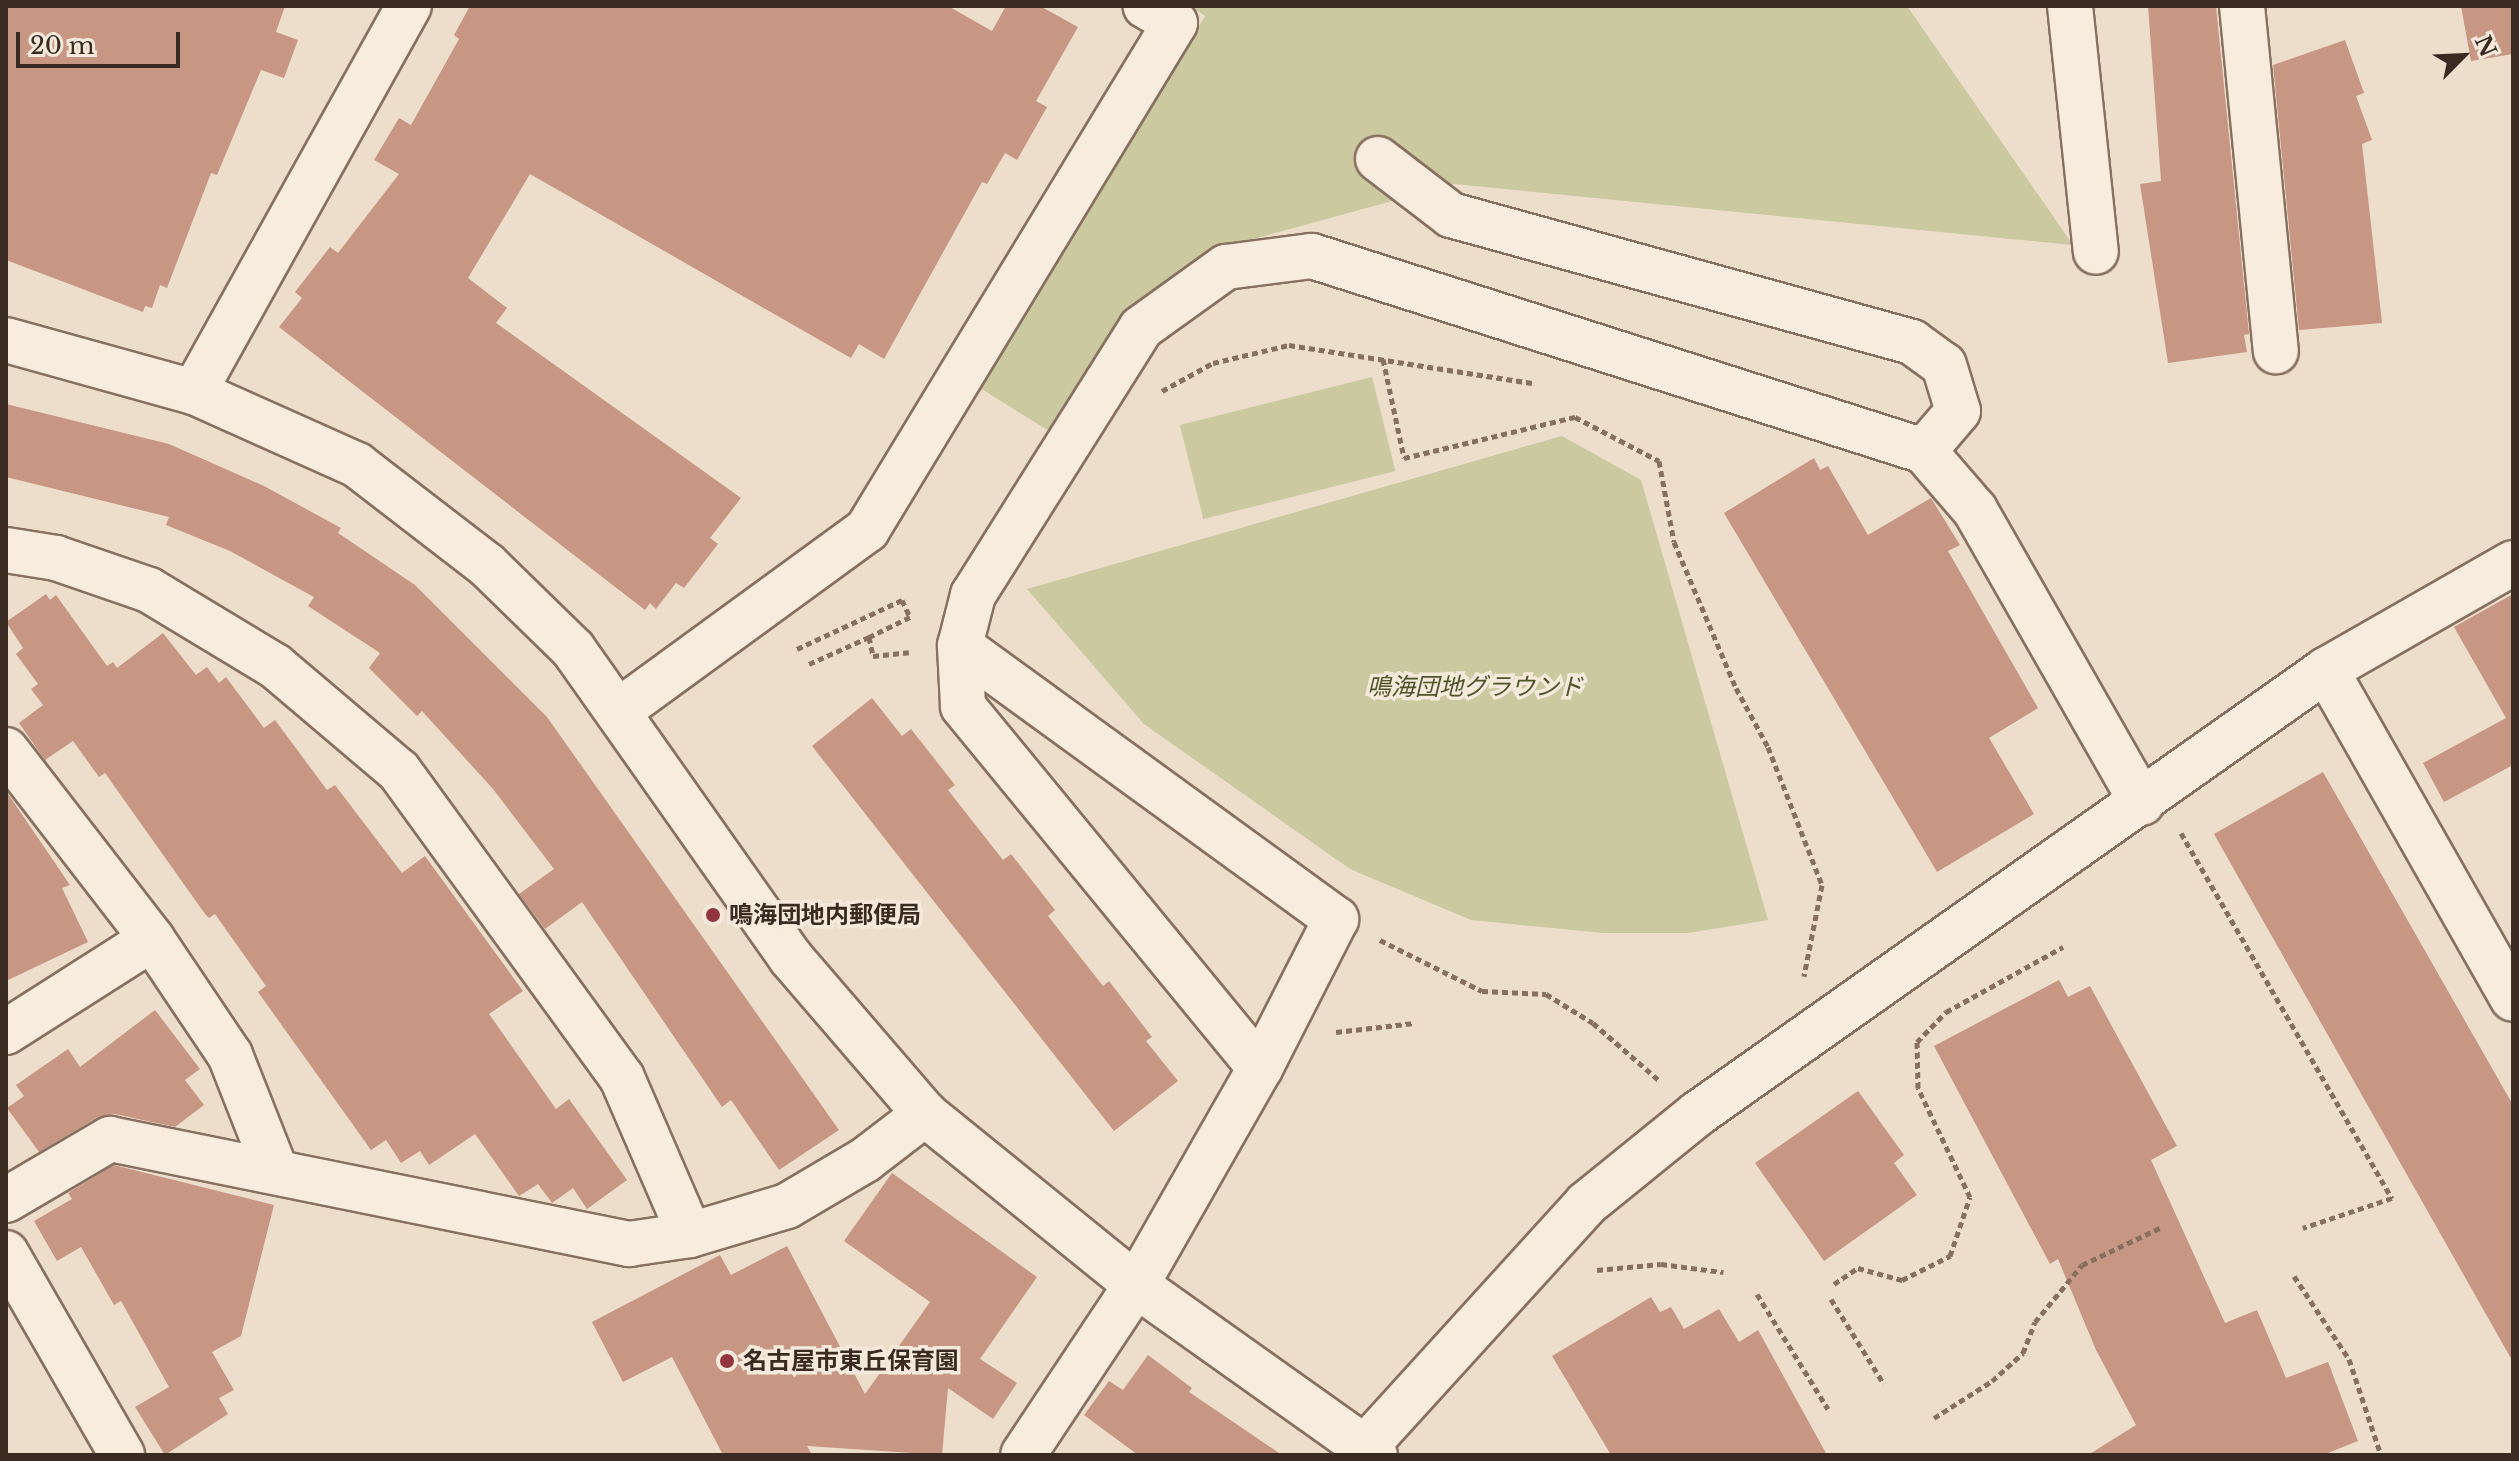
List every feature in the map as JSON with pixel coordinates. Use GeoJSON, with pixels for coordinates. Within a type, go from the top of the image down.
{"type":"FeatureCollection","features":[{"type":"Feature","properties":{"kind":"street"},"geometry":{"type":"LineString","coordinates":[[194,392],[409,6]]}},
{"type":"Feature","properties":{"kind":"street"},"geometry":{"type":"LineString","coordinates":[[620,710],[867,530],[1175,23],[1146,6]]}},
{"type":"Feature","properties":{"kind":"street"},"geometry":{"type":"LineString","coordinates":[[2070,6],[2096,252]]}},
{"type":"Feature","properties":{"kind":"street"},"geometry":{"type":"LineString","coordinates":[[2242,6],[2276,351]]}},
{"type":"Feature","properties":{"kind":"street"},"geometry":{"type":"LineString","coordinates":[[1378,159],[1451,215],[1912,342],[1944,365],[1958,411],[1924,451]]}},
{"type":"Feature","properties":{"kind":"street"},"geometry":{"type":"LineString","coordinates":[[1264,1060],[963,706],[960,646],[973,595],[1141,328],[1226,267],[1312,256],[1924,451],[1975,510],[2159,814]]}},
{"type":"Feature","properties":{"kind":"street"},"geometry":{"type":"LineString","coordinates":[[6,340],[194,392],[357,465],[487,565],[573,649],[620,710],[791,958],[925,1114],[1136,1285],[1371,1450],[1517,1277],[1586,1204],[1697,1114],[2159,814],[2326,670],[2513,563]]}},
{"type":"Feature","properties":{"kind":"street"},"geometry":{"type":"LineString","coordinates":[[6,550],[56,558],[149,590],[275,666],[399,771],[622,1078],[690,1235]]}},
{"type":"Feature","properties":{"kind":"street"},"geometry":{"type":"LineString","coordinates":[[960,646],[1336,919],[1264,1060],[1136,1285],[1023,1455]]}},
{"type":"Feature","properties":{"kind":"street"},"geometry":{"type":"LineString","coordinates":[[2326,670],[2513,999]]}},
{"type":"Feature","properties":{"kind":"street"},"geometry":{"type":"LineString","coordinates":[[6,750],[152,939],[230,1055],[275,1169]]}},
{"type":"Feature","properties":{"kind":"street"},"geometry":{"type":"LineString","coordinates":[[6,1032],[152,939]]}},
{"type":"Feature","properties":{"kind":"street"},"geometry":{"type":"LineString","coordinates":[[6,1200],[110,1139],[275,1169],[629,1244],[690,1235],[787,1206],[865,1160],[925,1114]]}},
{"type":"Feature","properties":{"kind":"street"},"geometry":{"type":"LineString","coordinates":[[6,1253],[122,1455]]}},
{"type":"Feature","properties":{"kind":"path"},"geometry":{"type":"LineString","coordinates":[[1151,397],[1213,363],[1289,345],[1549,385]]}},
{"type":"Feature","properties":{"kind":"path"},"geometry":{"type":"LineString","coordinates":[[1383,359],[1404,458],[1575,417],[1659,461],[1674,542],[1736,688],[1768,747],[1822,885],[1801,989]]}},
{"type":"Feature","properties":{"kind":"path"},"geometry":{"type":"LineString","coordinates":[[797,649],[902,600],[910,617],[809,664]]}},
{"type":"Feature","properties":{"kind":"path"},"geometry":{"type":"LineString","coordinates":[[869,637],[873,656],[960,646]]}},
{"type":"Feature","properties":{"kind":"path"},"geometry":{"type":"LineString","coordinates":[[2159,814],[2392,1198],[2303,1228]]}},
{"type":"Feature","properties":{"kind":"path"},"geometry":{"type":"LineString","coordinates":[[1336,919],[1482,991],[1546,994],[1593,1023],[1697,1114]]}},
{"type":"Feature","properties":{"kind":"path"},"geometry":{"type":"LineString","coordinates":[[1834,1284],[1858,1268],[1902,1280],[1950,1256],[1970,1197],[1918,1088],[1917,1042],[1946,1012],[2063,947]]}},
{"type":"Feature","properties":{"kind":"path"},"geometry":{"type":"LineString","coordinates":[[1264,1060],[1361,1025],[1414,1023]]}},
{"type":"Feature","properties":{"kind":"path"},"geometry":{"type":"LineString","coordinates":[[1934,1418],[1992,1381],[2023,1353],[2035,1322],[2082,1265],[2160,1228]]}},
{"type":"Feature","properties":{"kind":"path"},"geometry":{"type":"LineString","coordinates":[[1517,1277],[1661,1264],[1723,1272]]}},
{"type":"Feature","properties":{"kind":"path"},"geometry":{"type":"LineString","coordinates":[[2294,1276],[2349,1359],[2381,1455]]}},
{"type":"Feature","properties":{"kind":"path"},"geometry":{"type":"LineString","coordinates":[[1757,1294],[1828,1409]]}},
{"type":"Feature","properties":{"kind":"path"},"geometry":{"type":"LineString","coordinates":[[1831,1299],[1884,1384]]}},
{"type":"Feature","properties":{"kind":"green space"},"geometry":{"type":"Polygon","coordinates":[[[1191,6],[1907,6],[2073,245],[1454,184],[1239,243],[1136,309],[1049,431],[980,388],[1205,16],[1191,6]]]}},
{"type":"Feature","properties":{"kind":"green space"},"geometry":{"type":"Polygon","coordinates":[[[1372,377],[1395,471],[1203,519],[1180,425],[1372,377]]]}},
{"type":"Feature","properties":{"kind":"green space","name":"鳴海団地グラウンド"},"geometry":{"type":"Polygon","coordinates":[[[1562,436],[1641,480],[1768,920],[1688,933],[1603,933],[1471,920],[1350,869],[1144,724],[1027,589],[1562,436]]]}},
{"type":"Feature","properties":{"kind":"building"},"geometry":{"type":"Polygon","coordinates":[[[6,6],[285,6],[276,32],[298,40],[284,78],[261,70],[217,175],[211,173],[167,288],[160,285],[152,308],[145,306],[143,312],[6,260],[6,6]]]}},
{"type":"Feature","properties":{"kind":"building"},"geometry":{"type":"Polygon","coordinates":[[[470,6],[948,6],[992,31],[1006,6],[1040,6],[1078,27],[1036,101],[1047,107],[1017,160],[1005,153],[987,184],[982,182],[884,359],[859,344],[851,358],[530,174],[468,278],[507,308],[496,323],[741,498],[710,538],[718,544],[684,588],[676,583],[656,609],[650,603],[645,610],[279,327],[302,298],[295,292],[330,247],[338,253],[399,174],[374,160],[399,118],[411,125],[459,39],[454,35],[470,6]]]}},
{"type":"Feature","properties":{"kind":"building"},"geometry":{"type":"Polygon","coordinates":[[[2148,6],[2216,6],[2249,334],[2244,335],[2247,352],[2168,363],[2140,184],[2161,181],[2148,6]]]}},
{"type":"Feature","properties":{"kind":"building"},"geometry":{"type":"Polygon","coordinates":[[[2461,6],[2513,6],[2513,54],[2471,61],[2461,6]]]}},
{"type":"Feature","properties":{"kind":"building"},"geometry":{"type":"Polygon","coordinates":[[[2345,40],[2364,93],[2356,96],[2372,140],[2362,144],[2382,323],[2299,330],[2273,65],[2345,40]]]}},
{"type":"Feature","properties":{"kind":"building"},"geometry":{"type":"Polygon","coordinates":[[[6,404],[169,444],[264,486],[341,528],[338,533],[415,585],[547,717],[839,1130],[779,1170],[731,1100],[722,1107],[582,902],[545,929],[519,894],[554,869],[493,789],[422,711],[417,716],[369,668],[380,653],[308,606],[314,597],[230,551],[166,525],[169,517],[6,477],[6,404]]]}},
{"type":"Feature","properties":{"kind":"building"},"geometry":{"type":"Polygon","coordinates":[[[1814,458],[1820,470],[1828,466],[1868,535],[1931,498],[1960,545],[1948,551],[2038,708],[1989,738],[2034,814],[1937,872],[1724,513],[1814,458]]]}},
{"type":"Feature","properties":{"kind":"building"},"geometry":{"type":"Polygon","coordinates":[[[46,594],[50,600],[56,595],[107,666],[113,662],[117,668],[163,633],[196,675],[207,667],[219,683],[226,677],[264,728],[275,720],[327,790],[335,785],[402,873],[425,856],[523,991],[489,1014],[556,1109],[569,1099],[627,1180],[587,1209],[573,1188],[552,1203],[538,1184],[519,1196],[475,1134],[429,1165],[420,1151],[401,1163],[386,1140],[371,1150],[258,992],[266,986],[215,914],[209,918],[205,914],[105,773],[99,777],[73,741],[45,760],[19,723],[43,705],[31,689],[38,684],[16,654],[23,648],[6,622],[46,594]]]}},
{"type":"Feature","properties":{"kind":"building"},"geometry":{"type":"Polygon","coordinates":[[[2513,594],[2513,765],[2444,802],[2423,763],[2506,718],[2454,627],[2513,594]]]}},
{"type":"Feature","properties":{"kind":"building"},"geometry":{"type":"Polygon","coordinates":[[[872,698],[902,736],[911,729],[955,785],[948,790],[1003,860],[1011,854],[1055,910],[1048,916],[1103,986],[1109,981],[1152,1037],[1146,1041],[1178,1081],[1114,1131],[812,746],[872,698]]]}},
{"type":"Feature","properties":{"kind":"building"},"geometry":{"type":"Polygon","coordinates":[[[2323,772],[2513,1105],[2513,1362],[2214,834],[2323,772]]]}},
{"type":"Feature","properties":{"kind":"building"},"geometry":{"type":"Polygon","coordinates":[[[6,791],[70,885],[62,888],[88,942],[6,981],[6,791]]]}},
{"type":"Feature","properties":{"kind":"building"},"geometry":{"type":"Polygon","coordinates":[[[2059,980],[2068,997],[2090,986],[2177,1146],[2151,1160],[2225,1323],[2257,1310],[2286,1378],[2328,1362],[2358,1441],[2323,1455],[2088,1455],[2136,1425],[2096,1350],[2058,1259],[2050,1264],[1934,1046],[2059,980]]]}},
{"type":"Feature","properties":{"kind":"building"},"geometry":{"type":"Polygon","coordinates":[[[155,1010],[200,1069],[185,1080],[204,1105],[175,1127],[115,1114],[98,1117],[39,1152],[7,1108],[24,1096],[16,1085],[68,1049],[80,1067],[155,1010]]]}},
{"type":"Feature","properties":{"kind":"building"},"geometry":{"type":"Polygon","coordinates":[[[1858,1091],[1904,1155],[1894,1163],[1917,1195],[1824,1261],[1755,1163],[1858,1091]]]}},
{"type":"Feature","properties":{"kind":"building"},"geometry":{"type":"Polygon","coordinates":[[[114,1165],[274,1205],[241,1336],[212,1352],[234,1390],[219,1398],[228,1414],[165,1455],[135,1407],[169,1387],[121,1301],[114,1305],[81,1247],[57,1261],[34,1221],[72,1199],[68,1193],[114,1165]]]}},
{"type":"Feature","properties":{"kind":"building"},"geometry":{"type":"Polygon","coordinates":[[[892,1173],[1037,1277],[980,1359],[1017,1383],[993,1419],[948,1388],[942,1455],[807,1446],[812,1455],[723,1455],[672,1357],[623,1382],[592,1322],[720,1255],[731,1275],[787,1246],[865,1394],[930,1302],[844,1241],[892,1173]]]}},
{"type":"Feature","properties":{"kind":"building"},"geometry":{"type":"Polygon","coordinates":[[[1651,1297],[1660,1312],[1671,1307],[1684,1329],[1719,1309],[1739,1342],[1758,1330],[1827,1455],[1611,1455],[1552,1356],[1651,1297]]]}},
{"type":"Feature","properties":{"kind":"building"},"geometry":{"type":"Polygon","coordinates":[[[1148,1355],[1192,1388],[1189,1392],[1282,1455],[1138,1455],[1084,1415],[1109,1381],[1123,1390],[1148,1355]]]}},
{"type":"Feature","properties":{"kind":"place","name":"鳴海団地内郵便局"},"geometry":{"type":"Point","coordinates":[713,915]}},
{"type":"Feature","properties":{"kind":"place","name":"名古屋市東丘保育園"},"geometry":{"type":"Point","coordinates":[727,1361]}}]}
